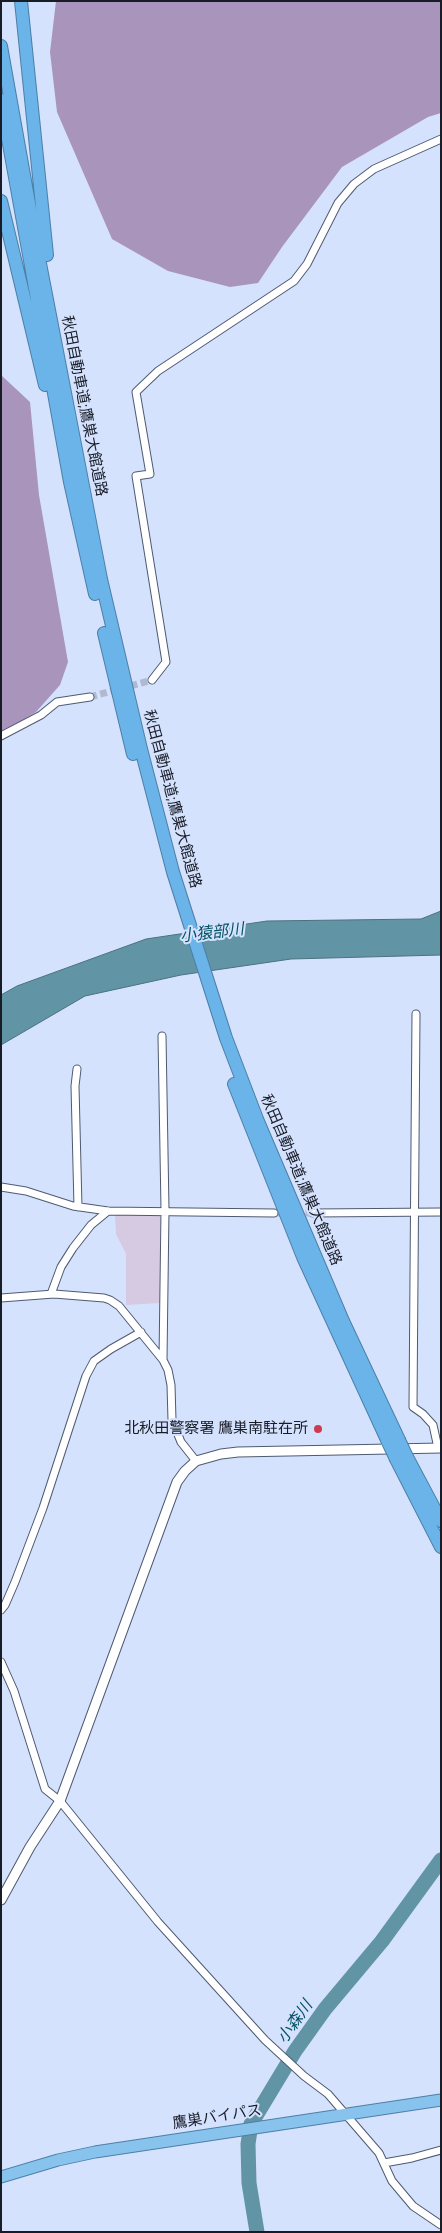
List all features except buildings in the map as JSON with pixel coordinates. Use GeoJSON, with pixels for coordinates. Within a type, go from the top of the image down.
{"type":"FeatureCollection","features":[{"type":"Feature","properties":{"kind":"highway"},"geometry":{"type":"LineString","coordinates":[[21,1],[45,243],[88,518]]}},
{"type":"Feature","properties":{"kind":"highway","name":"秋田自動車道;鷹巣大館道路"},"geometry":{"type":"LineString","coordinates":[[1,46],[88,518],[169,873]]}},
{"type":"Feature","properties":{"kind":"highway","name":"秋田自動車道;鷹巣大館道路"},"geometry":{"type":"LineString","coordinates":[[1,100],[70,482],[122,712],[169,873],[222,1039],[394,1441],[441,1546]]}},
{"type":"Feature","properties":{"kind":"highway"},"geometry":{"type":"LineString","coordinates":[[1,201],[16,269],[70,482]]}},
{"type":"Feature","properties":{"kind":"highway","name":"秋田自動車道;鷹巣大館道路"},"geometry":{"type":"LineString","coordinates":[[402,1458],[441,1521]]}},
{"type":"Feature","properties":{"kind":"highway","name":"鷹巣バイパス"},"geometry":{"type":"LineString","coordinates":[[1,2177],[58,2160],[95,2152],[441,2100]]}},
{"type":"Feature","properties":{"kind":"street"},"geometry":{"type":"LineString","coordinates":[[152,680],[166,662],[136,476],[150,474],[136,392],[158,372],[294,281],[308,264],[338,203],[354,184],[374,169],[441,139]]}},
{"type":"Feature","properties":{"kind":"street"},"geometry":{"type":"LineString","coordinates":[[1,736],[42,715],[57,702],[90,696]]}},
{"type":"Feature","properties":{"kind":"street"},"geometry":{"type":"LineString","coordinates":[[1,1900],[30,1847],[60,1801],[177,1482],[184,1472],[196,1461],[221,1454],[270,1450],[439,1448],[433,1425],[413,1407],[416,1014]]}},
{"type":"Feature","properties":{"kind":"street"},"geometry":{"type":"LineString","coordinates":[[162,1036],[165,1210],[163,1360]]}},
{"type":"Feature","properties":{"kind":"street"},"geometry":{"type":"LineString","coordinates":[[77,1068],[75,1086],[78,1207]]}},
{"type":"Feature","properties":{"kind":"street"},"geometry":{"type":"LineString","coordinates":[[1,1187],[26,1191],[78,1207],[108,1211],[165,1210],[274,1213]]}},
{"type":"Feature","properties":{"kind":"street"},"geometry":{"type":"LineString","coordinates":[[51,1294],[61,1267],[73,1248],[91,1225],[108,1211]]}},
{"type":"Feature","properties":{"kind":"street"},"geometry":{"type":"LineString","coordinates":[[313,1213],[441,1212]]}},
{"type":"Feature","properties":{"kind":"street"},"geometry":{"type":"LineString","coordinates":[[1,1298],[51,1294],[110,1300],[119,1306],[163,1360],[168,1370],[171,1385],[172,1420],[181,1442],[196,1461]]}},
{"type":"Feature","properties":{"kind":"street"},"geometry":{"type":"LineString","coordinates":[[1,1610],[15,1582],[43,1508],[86,1376],[94,1361],[141,1332]]}},
{"type":"Feature","properties":{"kind":"street"},"geometry":{"type":"LineString","coordinates":[[1,1662],[14,1691],[45,1789],[60,1801],[158,1922],[265,2040],[304,2076],[328,2094],[379,2153],[392,2181],[413,2206],[441,2225]]}},
{"type":"Feature","properties":{"kind":"street"},"geometry":{"type":"LineString","coordinates":[[384,2163],[441,2150]]}},
{"type":"Feature","properties":{"kind":"shaded area"},"geometry":{"type":"Polygon","coordinates":[[[56,1],[441,1],[441,113],[428,117],[342,167],[282,247],[258,283],[230,287],[168,271],[112,239],[57,112],[50,52],[56,1]]]}},
{"type":"Feature","properties":{"kind":"shaded area"},"geometry":{"type":"Polygon","coordinates":[[[1,375],[30,402],[39,495],[68,662],[60,685],[36,712],[1,733],[1,375]]]}},
{"type":"Feature","properties":{"kind":"shaded area"},"geometry":{"type":"Polygon","coordinates":[[[115,1215],[161,1215],[160,1303],[126,1305],[126,1254],[116,1234],[115,1215]]]}},
{"type":"Feature","properties":{"kind":"water","name":"小猿部川"},"geometry":{"type":"Polygon","coordinates":[[[441,911],[441,955],[291,959],[181,975],[85,996],[1,1045],[1,995],[17,986],[146,939],[267,921],[421,919],[441,911]]]}},
{"type":"Feature","properties":{"kind":"waterway","name":"小森川"},"geometry":{"type":"LineString","coordinates":[[257,2232],[249,2183],[248,2144],[251,2124],[295,2051],[325,2009],[382,1941],[441,1860]]}},
{"type":"Feature","properties":{"kind":"tunnel"},"geometry":{"type":"LineString","coordinates":[[90,697],[152,680]]}},
{"type":"Feature","properties":{"kind":"tunnel"},"geometry":{"type":"LineString","coordinates":[[274,1213],[313,1213]]}},
{"type":"Feature","properties":{"kind":"place","name":"北秋田警察署 鷹巣南駐在所"},"geometry":{"type":"Point","coordinates":[318,1429]}}]}
